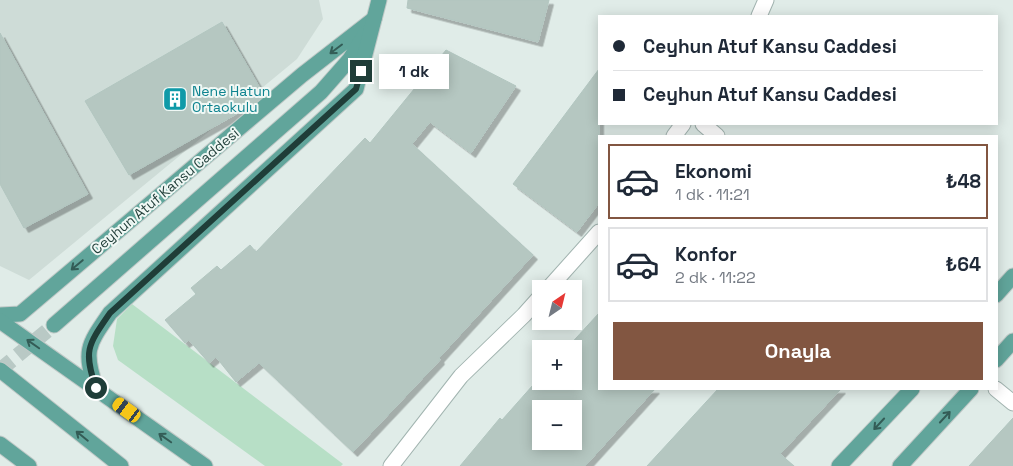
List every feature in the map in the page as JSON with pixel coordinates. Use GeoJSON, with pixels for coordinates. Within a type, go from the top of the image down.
{"type":"FeatureCollection","features":[{"type":"Feature","properties":{"kind":"main road","name":"Ceyhun Atuf Kansu Caddesi"},"geometry":{"type":"LineString","coordinates":[[96,388],[90,369],[90,343],[110,313],[356,89],[379,0]]}},
{"type":"Feature","properties":{"kind":"main road","name":"Ceyhun Atuf Kansu Caddesi"},"geometry":{"type":"LineString","coordinates":[[0,315],[20,314],[302,75],[374,19]]}},
{"type":"Feature","properties":{"kind":"main road","name":"Ceyhun Atuf Kansu Caddesi"},"geometry":{"type":"LineString","coordinates":[[54,325],[322,92],[350,59],[374,19]]}},
{"type":"Feature","properties":{"kind":"main road"},"geometry":{"type":"LineString","coordinates":[[998,293],[1013,276]]}},
{"type":"Feature","properties":{"kind":"main road"},"geometry":{"type":"LineString","coordinates":[[0,322],[205,466]]}},
{"type":"Feature","properties":{"kind":"main road"},"geometry":{"type":"LineString","coordinates":[[998,358],[1013,341]]}},
{"type":"Feature","properties":{"kind":"main road"},"geometry":{"type":"LineString","coordinates":[[0,370],[121,466]]}},
{"type":"Feature","properties":{"kind":"main road"},"geometry":{"type":"LineString","coordinates":[[839,466],[911,390]]}},
{"type":"Feature","properties":{"kind":"main road"},"geometry":{"type":"LineString","coordinates":[[900,466],[970,390]]}},
{"type":"Feature","properties":{"kind":"main road"},"geometry":{"type":"LineString","coordinates":[[0,444],[29,466]]}},
{"type":"Feature","properties":{"kind":"street"},"geometry":{"type":"LineString","coordinates":[[759,15],[766,0]]}},
{"type":"Feature","properties":{"kind":"street"},"geometry":{"type":"LineString","coordinates":[[675,135],[683,125]]}},
{"type":"Feature","properties":{"kind":"street"},"geometry":{"type":"LineString","coordinates":[[704,125],[716,135]]}},
{"type":"Feature","properties":{"kind":"street"},"geometry":{"type":"LineString","coordinates":[[556,280],[598,233]]}},
{"type":"Feature","properties":{"kind":"street"},"geometry":{"type":"LineString","coordinates":[[392,466],[461,376],[532,306]]}},
{"type":"Feature","properties":{"kind":"street"},"geometry":{"type":"LineString","coordinates":[[997,390],[1013,403]]}},
{"type":"Feature","properties":{"kind":"shaded area"},"geometry":{"type":"Polygon","coordinates":[[[0,0],[319,0],[323,19],[297,59],[29,280],[0,266],[0,0]]]}},
{"type":"Feature","properties":{"kind":"green space"},"geometry":{"type":"Polygon","coordinates":[[[132,304],[343,464],[341,466],[265,466],[118,360],[113,346],[117,319],[132,304]]]}},
{"type":"Feature","properties":{"kind":"building"},"geometry":{"type":"Polygon","coordinates":[[[408,0],[549,0],[538,42],[407,8],[408,0]]]}},
{"type":"Feature","properties":{"kind":"building","name":"Nene Hatun Ortaokulu"},"geometry":{"type":"Polygon","coordinates":[[[222,22],[264,95],[254,104],[129,175],[85,101],[222,22]]]}},
{"type":"Feature","properties":{"kind":"building"},"geometry":{"type":"Polygon","coordinates":[[[0,33],[88,194],[24,228],[0,184],[0,33]]]}},
{"type":"Feature","properties":{"kind":"building"},"geometry":{"type":"Polygon","coordinates":[[[446,50],[516,86],[471,153],[430,122],[412,144],[533,255],[439,358],[440,360],[353,452],[259,363],[236,382],[216,357],[209,363],[189,340],[185,343],[165,320],[196,294],[191,288],[217,266],[221,270],[250,245],[256,252],[365,138],[370,143],[446,50]]]}},
{"type":"Feature","properties":{"kind":"building"},"geometry":{"type":"Polygon","coordinates":[[[598,70],[598,204],[577,232],[513,184],[598,70]]]}},
{"type":"Feature","properties":{"kind":"building"},"geometry":{"type":"Polygon","coordinates":[[[598,314],[598,390],[654,390],[585,466],[460,466],[500,418],[502,420],[532,386],[532,390],[582,390],[582,340],[574,340],[598,314]]]}},
{"type":"Feature","properties":{"kind":"building"},"geometry":{"type":"Polygon","coordinates":[[[717,390],[840,390],[780,454],[794,466],[647,466],[717,390]]]}},
{"type":"Feature","properties":{"kind":"building"},"geometry":{"type":"Polygon","coordinates":[[[1013,418],[1013,466],[969,466],[1013,418]]]}},
{"type":"Feature","properties":{"kind":"tunnel"},"geometry":{"type":"LineString","coordinates":[[0,370],[54,325]]}},
{"type":"Feature","properties":{"kind":"place","name":"Nene Hatun Ortaokulu"},"geometry":{"type":"Point","coordinates":[175,99]}},
{"type":"Feature","properties":{"kind":"route"},"geometry":{"type":"LineString","coordinates":[[96,388],[90,369],[90,343],[110,313],[356,89],[361,71]]}}]}
